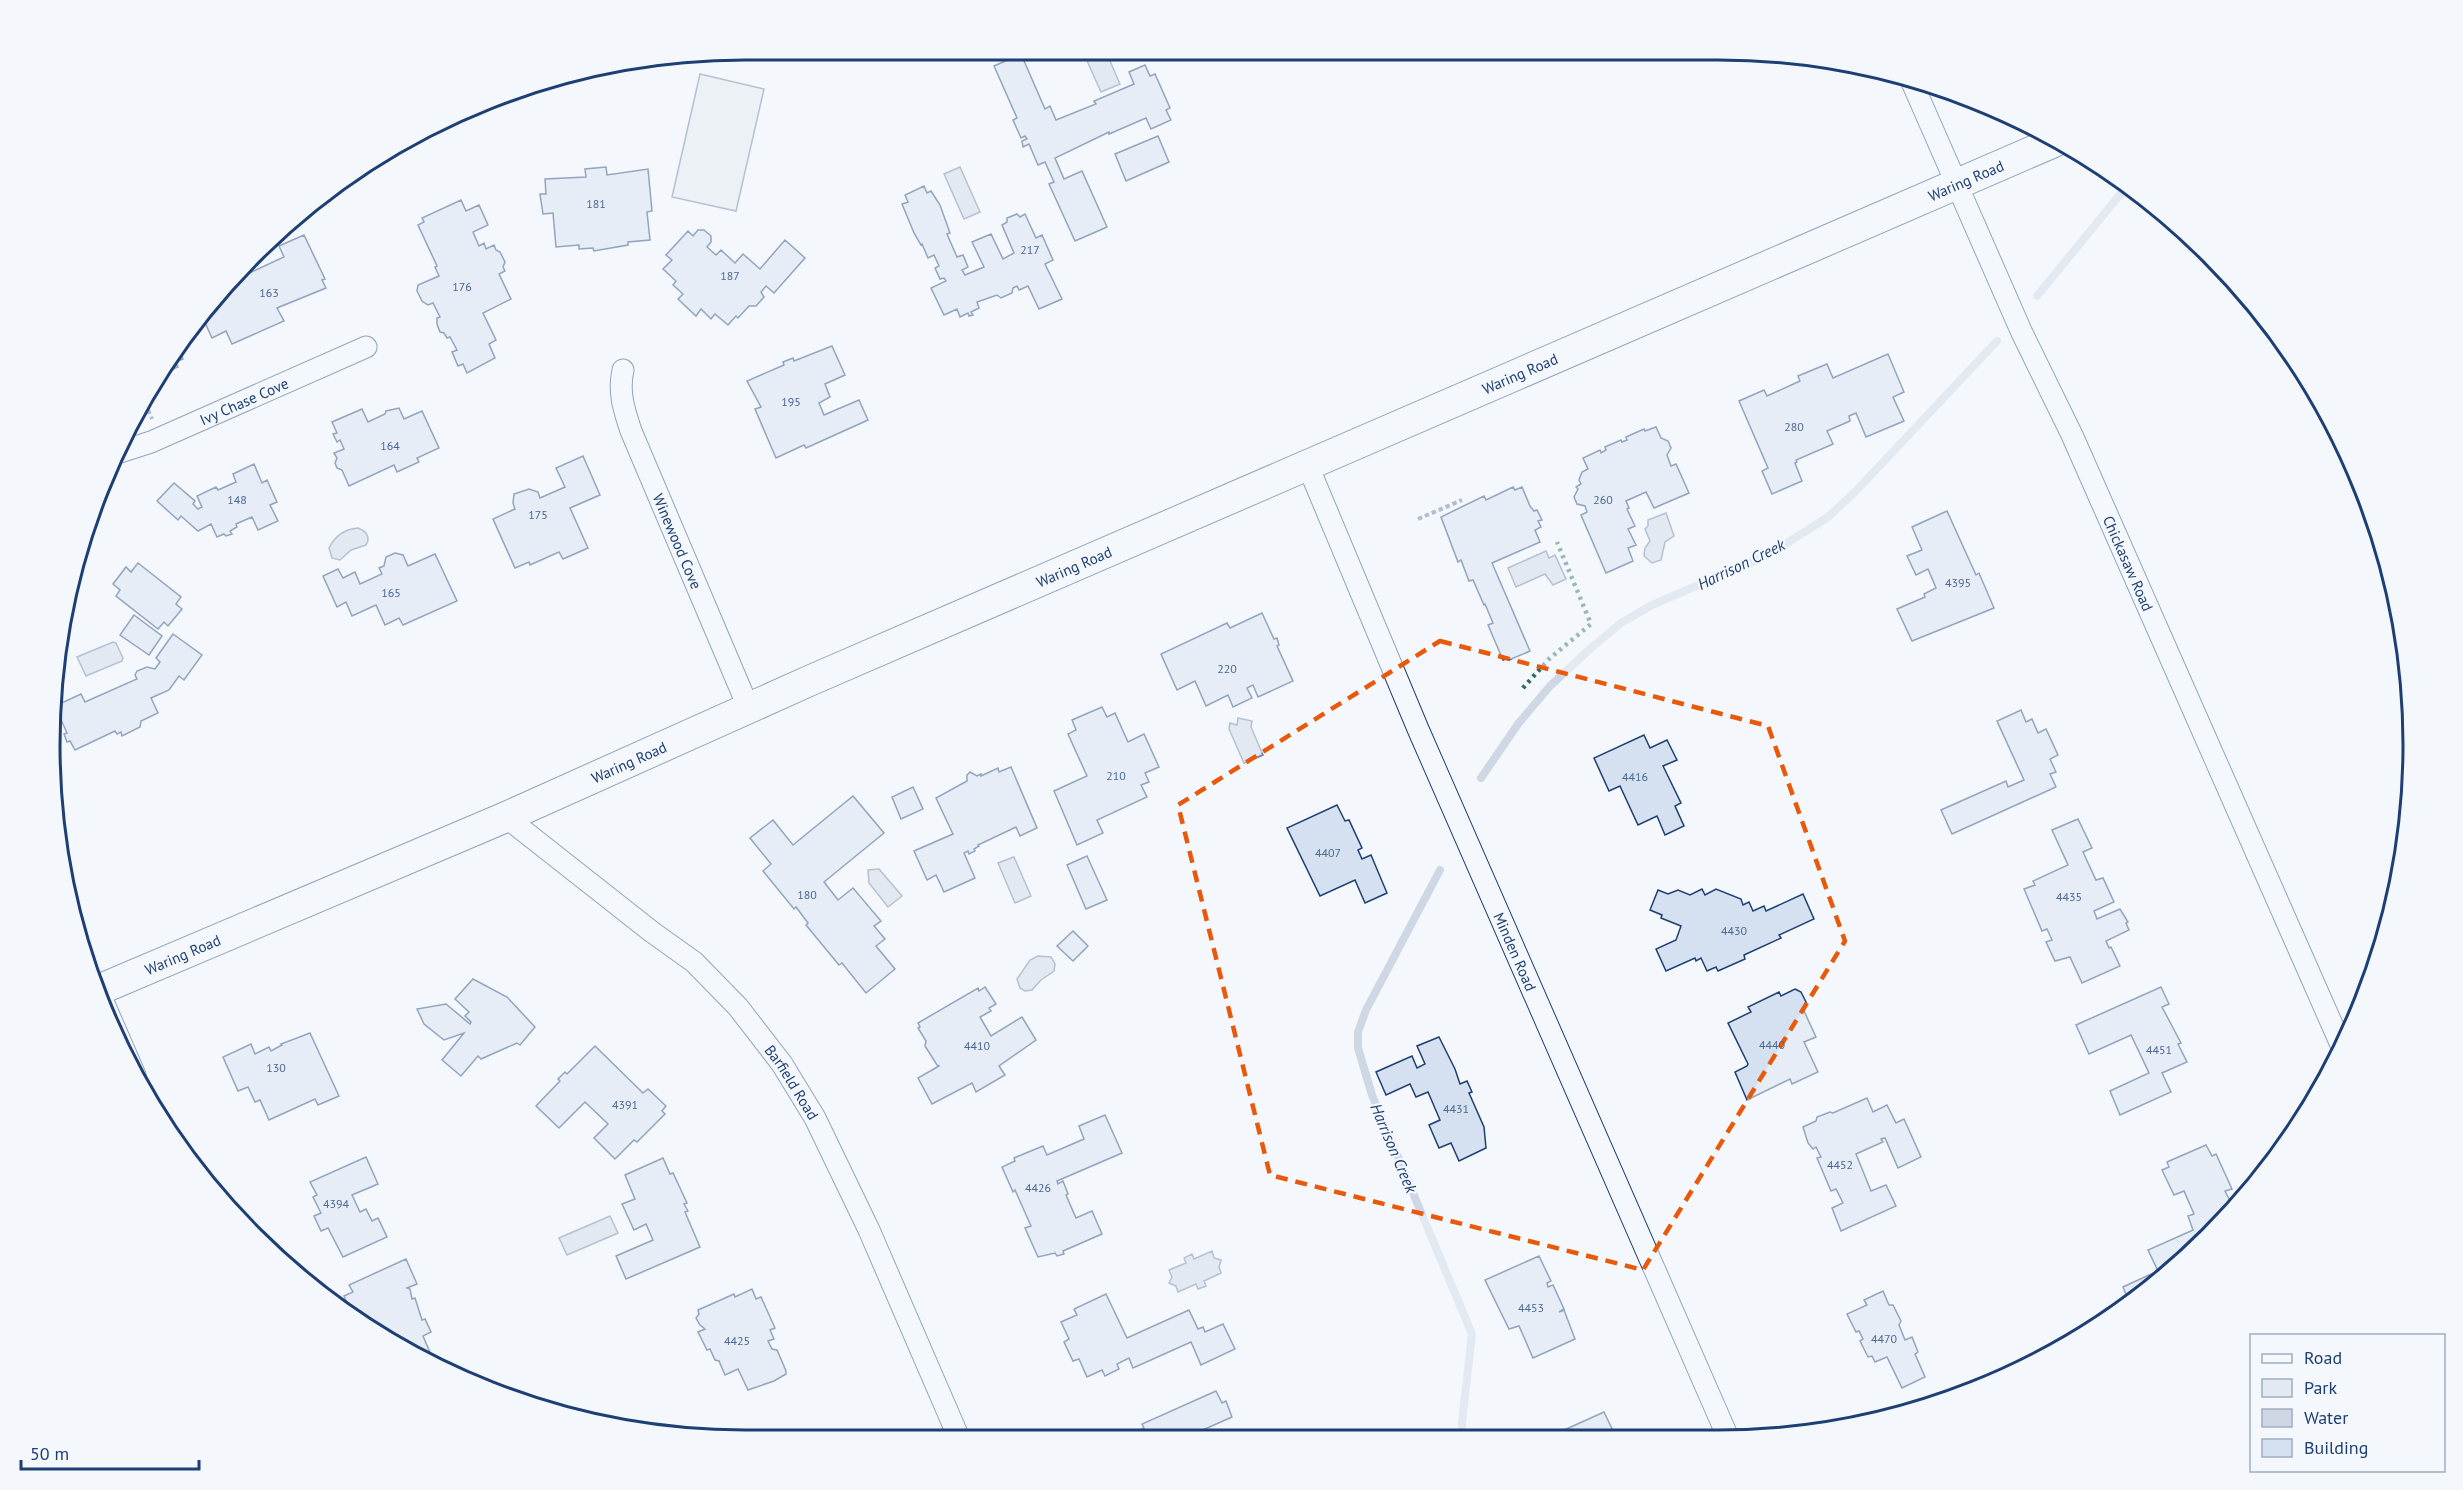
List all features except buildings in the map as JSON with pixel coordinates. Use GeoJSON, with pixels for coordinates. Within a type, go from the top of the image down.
{"type":"FeatureCollection","features":[{"type":"Feature","properties":{"kind":"main road","name":"Waring Road"},"geometry":{"type":"LineString","coordinates":[[105,988],[506,817],[749,709],[2047,145]]}},
{"type":"Feature","properties":{"kind":"street","name":"Chickasaw Road"},"geometry":{"type":"LineString","coordinates":[[1915,89],[2022,333],[2077,446],[2337,1036]]}},
{"type":"Feature","properties":{"kind":"street","name":"Ivy Chase Cove"},"geometry":{"type":"LineString","coordinates":[[128,449],[161,438],[366,348]]}},
{"type":"Feature","properties":{"kind":"street","name":"Winewood Cove"},"geometry":{"type":"LineString","coordinates":[[623,370],[621,395],[631,431],[749,709]]}},
{"type":"Feature","properties":{"kind":"street","name":"Minden Road"},"geometry":{"type":"LineString","coordinates":[[1308,466],[1418,729],[1725,1430]]}},
{"type":"Feature","properties":{"kind":"street","name":"Barfield Road"},"geometry":{"type":"LineString","coordinates":[[506,817],[694,962],[754,1026],[782,1064],[815,1118],[854,1199],[909,1318],[956,1430]]}},
{"type":"Feature","properties":{"kind":"path"},"geometry":{"type":"LineString","coordinates":[[148,410],[155,425]]}},
{"type":"Feature","properties":{"kind":"path"},"geometry":{"type":"LineString","coordinates":[[1418,519],[1462,500]]}},
{"type":"Feature","properties":{"kind":"highlighted area"},"geometry":{"type":"Polygon","coordinates":[[[1440,641],[1768,726],[1845,941],[1643,1270],[1270,1175],[1178,805],[1440,641]]]}},
{"type":"Feature","properties":{"kind":"green space"},"geometry":{"type":"Polygon","coordinates":[[[700,74],[764,89],[736,211],[672,197],[700,74]]]}},
{"type":"Feature","properties":{"kind":"water"},"geometry":{"type":"Polygon","coordinates":[[[1087,60],[1110,60],[1120,84],[1101,92],[1087,60]]]}},
{"type":"Feature","properties":{"kind":"water"},"geometry":{"type":"Polygon","coordinates":[[[960,167],[980,212],[964,219],[944,174],[960,167]]]}},
{"type":"Feature","properties":{"kind":"water"},"geometry":{"type":"Polygon","coordinates":[[[1666,513],[1674,536],[1665,542],[1661,560],[1652,563],[1644,556],[1645,548],[1650,541],[1645,529],[1648,526],[1648,520],[1666,513]]]}},
{"type":"Feature","properties":{"kind":"water"},"geometry":{"type":"Polygon","coordinates":[[[358,528],[367,535],[366,545],[351,550],[340,560],[332,558],[329,548],[334,540],[345,532],[358,528]]]}},
{"type":"Feature","properties":{"kind":"water"},"geometry":{"type":"Polygon","coordinates":[[[1546,551],[1549,558],[1555,555],[1566,579],[1553,585],[1545,574],[1516,587],[1508,568],[1546,551]]]}},
{"type":"Feature","properties":{"kind":"water"},"geometry":{"type":"Polygon","coordinates":[[[113,642],[116,643],[123,658],[122,661],[86,676],[77,657],[113,642]]]}},
{"type":"Feature","properties":{"kind":"water"},"geometry":{"type":"Polygon","coordinates":[[[1238,718],[1252,721],[1251,727],[1263,755],[1244,763],[1229,729],[1230,723],[1237,725],[1238,718]]]}},
{"type":"Feature","properties":{"kind":"water"},"geometry":{"type":"Polygon","coordinates":[[[1014,857],[1031,896],[1015,903],[998,863],[1014,857]]]}},
{"type":"Feature","properties":{"kind":"water"},"geometry":{"type":"Polygon","coordinates":[[[879,869],[902,896],[888,907],[869,883],[868,870],[879,869]]]}},
{"type":"Feature","properties":{"kind":"water"},"geometry":{"type":"Polygon","coordinates":[[[1038,956],[1051,957],[1055,964],[1054,971],[1032,990],[1025,991],[1020,988],[1017,979],[1030,960],[1038,956]]]}},
{"type":"Feature","properties":{"kind":"water"},"geometry":{"type":"Polygon","coordinates":[[[610,1216],[618,1233],[567,1255],[559,1238],[610,1216]]]}},
{"type":"Feature","properties":{"kind":"water"},"geometry":{"type":"Polygon","coordinates":[[[1212,1251],[1214,1258],[1221,1260],[1219,1267],[1221,1273],[1204,1281],[1206,1286],[1198,1289],[1196,1284],[1178,1292],[1176,1286],[1169,1283],[1172,1277],[1169,1270],[1186,1263],[1184,1258],[1192,1254],[1194,1259],[1212,1251]]]}},
{"type":"Feature","properties":{"kind":"waterway","name":"Harrison Creek"},"geometry":{"type":"LineString","coordinates":[[2037,296],[2122,192]]}},
{"type":"Feature","properties":{"kind":"waterway","name":"Harrison Creek"},"geometry":{"type":"LineString","coordinates":[[1481,778],[1518,724],[1550,686],[1591,648],[1621,623],[1652,605],[1768,555],[1828,517],[1855,492],[1997,341]]}},
{"type":"Feature","properties":{"kind":"waterway","name":"Harrison Creek"},"geometry":{"type":"LineString","coordinates":[[1440,870],[1366,1010],[1358,1032],[1358,1048],[1372,1095],[1472,1334],[1463,1430]]}},
{"type":"Feature","properties":{"kind":"hedge"},"geometry":{"type":"LineString","coordinates":[[1523,688],[1549,659],[1591,624],[1557,542]]}}]}
